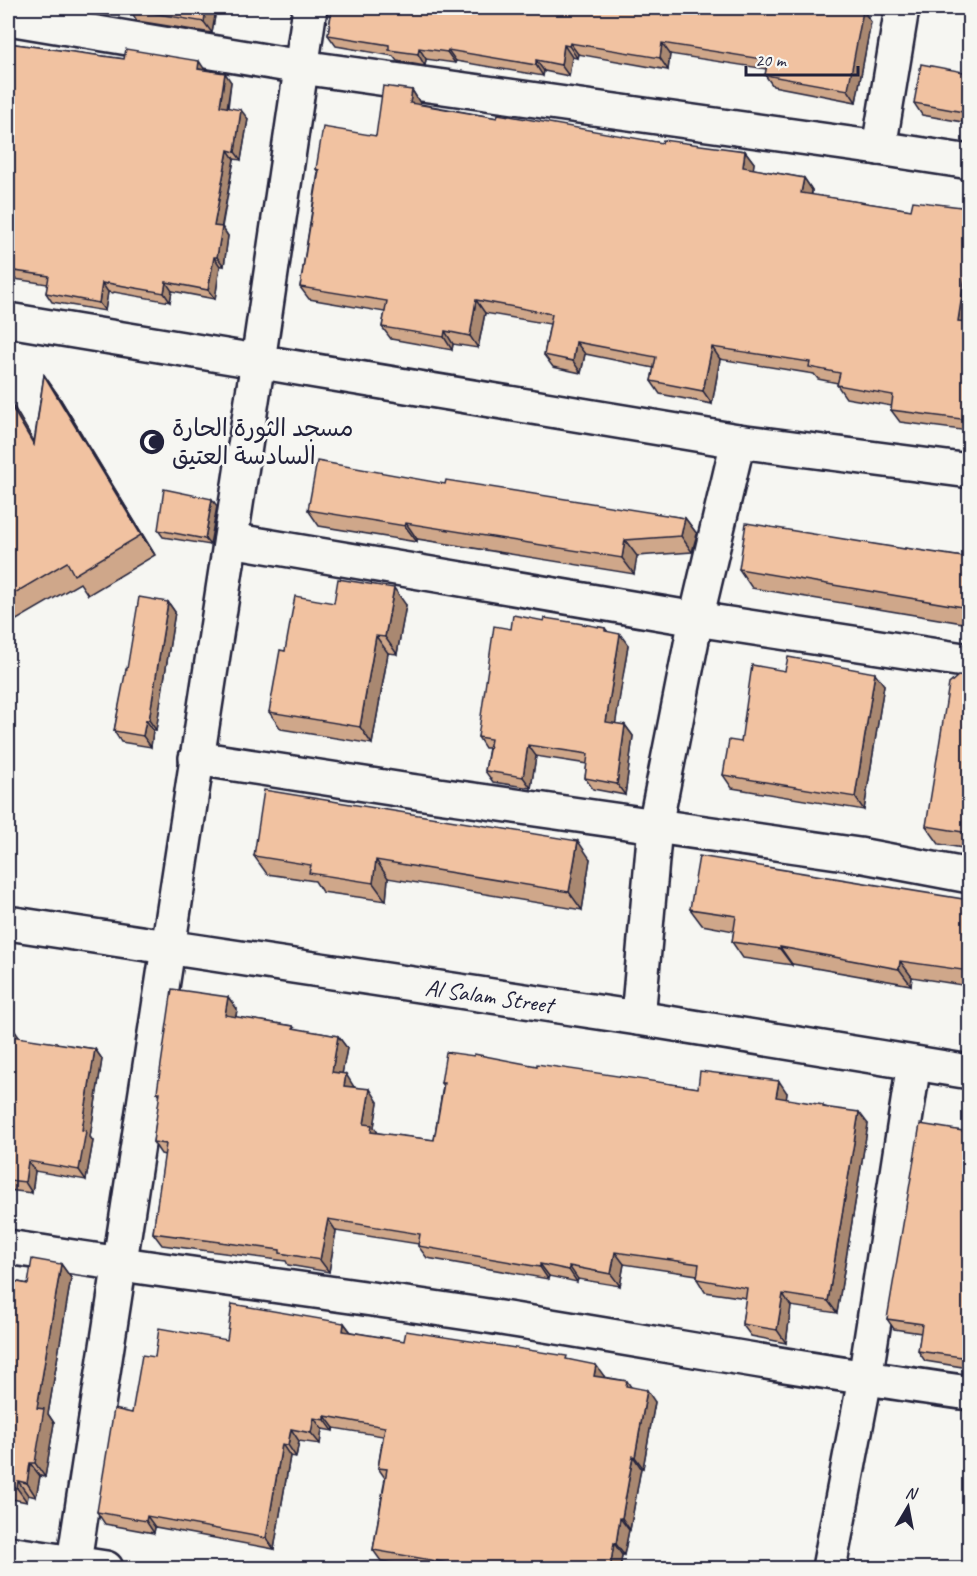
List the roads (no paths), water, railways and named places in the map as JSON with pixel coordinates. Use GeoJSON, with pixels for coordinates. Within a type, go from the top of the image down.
{"type":"FeatureCollection","features":[{"type":"Feature","properties":{"kind":"street"},"geometry":{"type":"LineString","coordinates":[[73,1566],[118,1264],[169,948],[310,8]]}},
{"type":"Feature","properties":{"kind":"street"},"geometry":{"type":"LineString","coordinates":[[879,148],[902,8]]}},
{"type":"Feature","properties":{"kind":"street"},"geometry":{"type":"LineString","coordinates":[[8,18],[301,67],[969,162]]}},
{"type":"Feature","properties":{"kind":"street"},"geometry":{"type":"LineString","coordinates":[[8,320],[738,441],[969,471]]}},
{"type":"Feature","properties":{"kind":"street"},"geometry":{"type":"LineString","coordinates":[[638,1018],[655,826],[696,619],[738,441]]}},
{"type":"Feature","properties":{"kind":"street"},"geometry":{"type":"LineString","coordinates":[[231,540],[696,619],[969,661]]}},
{"type":"Feature","properties":{"kind":"street"},"geometry":{"type":"LineString","coordinates":[[196,758],[859,855],[969,876]]}},
{"type":"Feature","properties":{"kind":"street","name":"Al Salam Street"},"geometry":{"type":"LineString","coordinates":[[8,923],[638,1018],[969,1072]]}},
{"type":"Feature","properties":{"kind":"street"},"geometry":{"type":"LineString","coordinates":[[829,1569],[865,1379],[914,1062]]}},
{"type":"Feature","properties":{"kind":"street"},"geometry":{"type":"LineString","coordinates":[[8,1247],[508,1319],[865,1379],[969,1393]]}},
{"type":"Feature","properties":{"kind":"street"},"geometry":{"type":"LineString","coordinates":[[8,1553],[73,1566],[106,1569]]}},
{"type":"Feature","properties":{"kind":"place","name":"مسجد الثورة الحارة السادسة العتيق"},"geometry":{"type":"Point","coordinates":[152,442]}}]}
